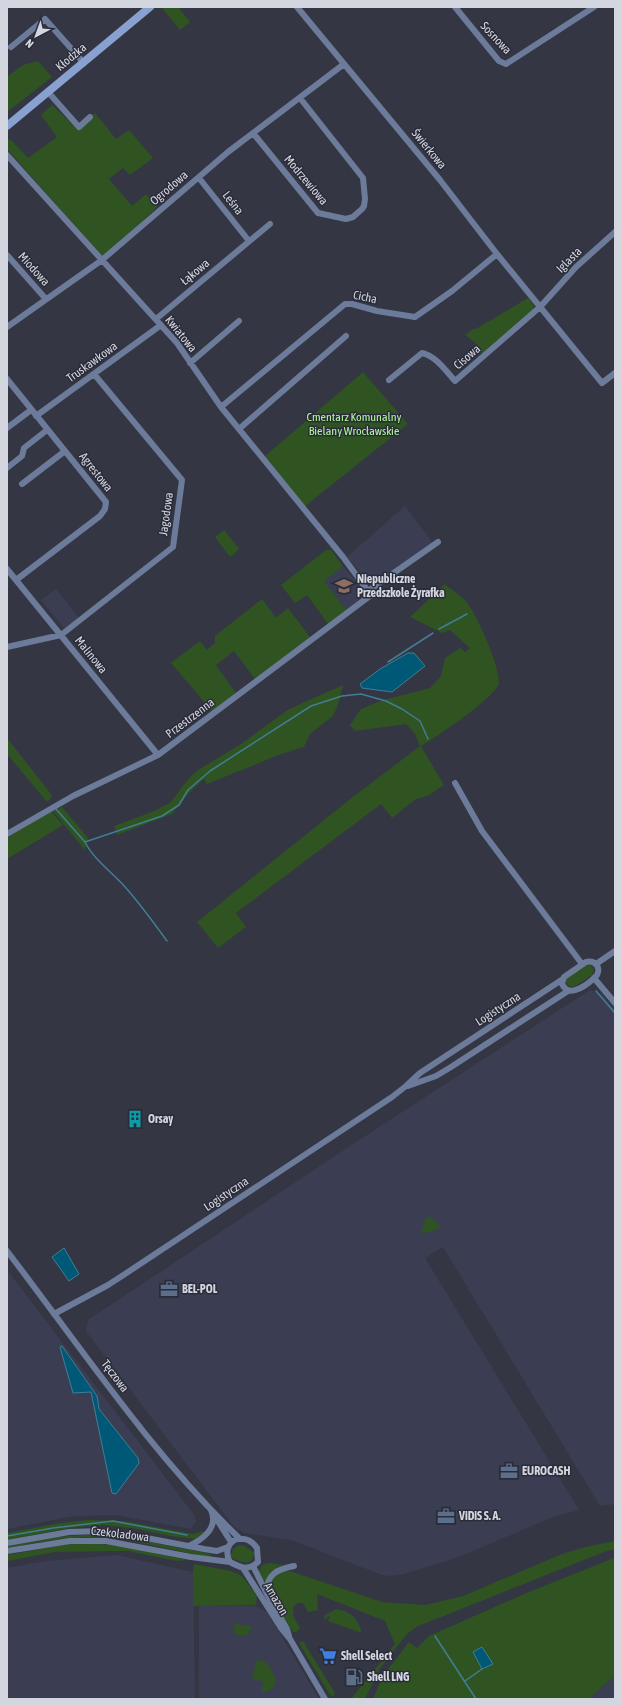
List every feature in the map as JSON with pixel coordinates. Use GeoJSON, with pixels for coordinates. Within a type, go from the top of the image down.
{"type":"FeatureCollection","features":[{"type":"Feature","properties":{"kind":"main road","name":"Kłodzka"},"geometry":{"type":"LineString","coordinates":[[7,126],[150,7]]}},
{"type":"Feature","properties":{"kind":"street","name":"Świerkowa"},"geometry":{"type":"LineString","coordinates":[[297,7],[440,180],[496,254],[602,383],[615,374]]}},
{"type":"Feature","properties":{"kind":"street","name":"Sosnowa"},"geometry":{"type":"LineString","coordinates":[[455,7],[499,61],[506,64],[594,7]]}},
{"type":"Feature","properties":{"kind":"street"},"geometry":{"type":"LineString","coordinates":[[10,47],[45,19],[84,63]]}},
{"type":"Feature","properties":{"kind":"street","name":"Ogrodowa"},"geometry":{"type":"LineString","coordinates":[[7,327],[45,298],[102,260],[253,133],[344,64]]}},
{"type":"Feature","properties":{"kind":"street"},"geometry":{"type":"LineString","coordinates":[[48,92],[79,127],[90,116]]}},
{"type":"Feature","properties":{"kind":"street","name":"Modrzewiowa"},"geometry":{"type":"LineString","coordinates":[[253,133],[318,213],[346,219],[353,217],[364,206],[365,199],[363,178],[300,98]]}},
{"type":"Feature","properties":{"kind":"street","name":"Kwiatowa"},"geometry":{"type":"LineString","coordinates":[[7,155],[177,343],[238,430],[326,537],[369,593]]}},
{"type":"Feature","properties":{"kind":"street","name":"Leśna"},"geometry":{"type":"LineString","coordinates":[[199,178],[249,241]]}},
{"type":"Feature","properties":{"kind":"street","name":"Łąkowa"},"geometry":{"type":"LineString","coordinates":[[156,320],[270,224]]}},
{"type":"Feature","properties":{"kind":"street","name":"Iglasta"},"geometry":{"type":"LineString","coordinates":[[540,307],[576,267],[615,232]]}},
{"type":"Feature","properties":{"kind":"street","name":"Cicha"},"geometry":{"type":"LineString","coordinates":[[221,407],[345,304],[352,304],[378,311],[415,317],[452,291],[496,254]]}},
{"type":"Feature","properties":{"kind":"street","name":"Miodowa"},"geometry":{"type":"LineString","coordinates":[[7,255],[45,298]]}},
{"type":"Feature","properties":{"kind":"street","name":"Cisowa"},"geometry":{"type":"LineString","coordinates":[[389,380],[422,353],[427,354],[438,362],[455,381],[540,307]]}},
{"type":"Feature","properties":{"kind":"street"},"geometry":{"type":"LineString","coordinates":[[190,363],[239,321]]}},
{"type":"Feature","properties":{"kind":"street","name":"Truskawkowa"},"geometry":{"type":"LineString","coordinates":[[36,416],[161,325]]}},
{"type":"Feature","properties":{"kind":"street"},"geometry":{"type":"LineString","coordinates":[[238,430],[346,336]]}},
{"type":"Feature","properties":{"kind":"street","name":"Jagodowa"},"geometry":{"type":"LineString","coordinates":[[61,635],[173,547],[182,480],[94,374]]}},
{"type":"Feature","properties":{"kind":"street","name":"Agrestowa"},"geometry":{"type":"LineString","coordinates":[[7,379],[106,502],[105,509],[100,516],[16,580]]}},
{"type":"Feature","properties":{"kind":"street"},"geometry":{"type":"LineString","coordinates":[[7,428],[31,410]]}},
{"type":"Feature","properties":{"kind":"street"},"geometry":{"type":"LineString","coordinates":[[7,468],[22,456],[24,448],[48,430]]}},
{"type":"Feature","properties":{"kind":"street"},"geometry":{"type":"LineString","coordinates":[[22,484],[65,451]]}},
{"type":"Feature","properties":{"kind":"street","name":"Przestrzenna"},"geometry":{"type":"LineString","coordinates":[[7,834],[73,796],[158,755],[438,542]]}},
{"type":"Feature","properties":{"kind":"street","name":"Malinowa"},"geometry":{"type":"LineString","coordinates":[[7,569],[158,755]]}},
{"type":"Feature","properties":{"kind":"street"},"geometry":{"type":"LineString","coordinates":[[7,647],[61,635]]}},
{"type":"Feature","properties":{"kind":"street"},"geometry":{"type":"LineString","coordinates":[[456,783],[482,831],[582,964],[590,961],[596,964],[599,972],[594,978],[615,1003]]}},
{"type":"Feature","properties":{"kind":"street"},"geometry":{"type":"LineString","coordinates":[[596,964],[615,951]]}},
{"type":"Feature","properties":{"kind":"street","name":"Logistyczna"},"geometry":{"type":"LineString","coordinates":[[54,1314],[108,1285],[406,1086],[420,1073],[563,979],[566,975],[582,964]]}},
{"type":"Feature","properties":{"kind":"street","name":"Logistyczna"},"geometry":{"type":"LineString","coordinates":[[406,1086],[436,1076],[568,991],[576,990],[594,978]]}},
{"type":"Feature","properties":{"kind":"street"},"geometry":{"type":"LineString","coordinates":[[563,979],[563,985],[568,991]]}},
{"type":"Feature","properties":{"kind":"street","name":"Tęczowa"},"geometry":{"type":"LineString","coordinates":[[7,1252],[154,1445],[212,1512],[240,1539]]}},
{"type":"Feature","properties":{"kind":"street"},"geometry":{"type":"LineString","coordinates":[[212,1512],[230,1545]]}},
{"type":"Feature","properties":{"kind":"street"},"geometry":{"type":"LineString","coordinates":[[189,1546],[205,1537],[211,1529],[212,1512]]}},
{"type":"Feature","properties":{"kind":"street","name":"Czekoladowa"},"geometry":{"type":"LineString","coordinates":[[7,1543],[70,1532],[95,1531],[120,1533],[217,1551],[230,1545]]}},
{"type":"Feature","properties":{"kind":"street"},"geometry":{"type":"LineString","coordinates":[[240,1539],[250,1541],[258,1548],[258,1562],[253,1566],[243,1568],[230,1562],[227,1551],[230,1545],[240,1539]]}},
{"type":"Feature","properties":{"kind":"street","name":"Czekoladowa"},"geometry":{"type":"LineString","coordinates":[[7,1551],[54,1542],[106,1540],[191,1558],[230,1562]]}},
{"type":"Feature","properties":{"kind":"street","name":"Amazon"},"geometry":{"type":"LineString","coordinates":[[253,1566],[266,1594],[287,1629],[290,1639]]}},
{"type":"Feature","properties":{"kind":"street"},"geometry":{"type":"LineString","coordinates":[[266,1594],[266,1586],[270,1576],[276,1571],[294,1566]]}},
{"type":"Feature","properties":{"kind":"street","name":"Amazon"},"geometry":{"type":"LineString","coordinates":[[243,1568],[281,1628],[290,1639],[325,1699]]}},
{"type":"Feature","properties":{"kind":"shaded area"},"geometry":{"type":"Polygon","coordinates":[[[405,506],[433,543],[371,585],[347,557],[405,506]]]}},
{"type":"Feature","properties":{"kind":"shaded area","name":"Niepubliczne Przedszkole Żyrafka"},"geometry":{"type":"Polygon","coordinates":[[[343,566],[365,592],[364,596],[346,610],[324,581],[343,566]]]}},
{"type":"Feature","properties":{"kind":"shaded area"},"geometry":{"type":"Polygon","coordinates":[[[56,589],[79,618],[66,627],[63,627],[41,600],[56,589]]]}},
{"type":"Feature","properties":{"kind":"shaded area"},"geometry":{"type":"Polygon","coordinates":[[[590,990],[602,994],[615,1010],[615,1504],[600,1506],[443,1247],[425,1258],[579,1510],[553,1517],[459,1557],[404,1574],[391,1576],[382,1575],[291,1540],[244,1533],[234,1527],[86,1331],[88,1320],[356,1142],[590,990]]]}},
{"type":"Feature","properties":{"kind":"shaded area"},"geometry":{"type":"Polygon","coordinates":[[[7,1270],[195,1516],[196,1522],[191,1529],[116,1515],[74,1516],[7,1529],[7,1270]]]}},
{"type":"Feature","properties":{"kind":"shaded area"},"geometry":{"type":"Polygon","coordinates":[[[116,1555],[193,1572],[195,1699],[7,1699],[7,1568],[46,1561],[116,1555]]]}},
{"type":"Feature","properties":{"kind":"shaded area"},"geometry":{"type":"Polygon","coordinates":[[[199,1606],[255,1606],[267,1612],[319,1699],[199,1699],[199,1606]]]}},
{"type":"Feature","properties":{"kind":"shaded area"},"geometry":{"type":"Polygon","coordinates":[[[615,1675],[615,1699],[589,1699],[615,1675]]]}},
{"type":"Feature","properties":{"kind":"green space"},"geometry":{"type":"Polygon","coordinates":[[[178,7],[190,22],[180,30],[162,8],[178,7]]]}},
{"type":"Feature","properties":{"kind":"green space"},"geometry":{"type":"Polygon","coordinates":[[[38,61],[52,77],[7,112],[7,77],[23,65],[38,61]]]}},
{"type":"Feature","properties":{"kind":"green space"},"geometry":{"type":"Polygon","coordinates":[[[52,105],[77,129],[95,113],[116,139],[129,130],[153,158],[130,175],[123,168],[109,179],[132,206],[146,194],[158,206],[104,258],[7,149],[7,141],[10,139],[28,158],[57,137],[41,115],[52,105]]]}},
{"type":"Feature","properties":{"kind":"green space"},"geometry":{"type":"Polygon","coordinates":[[[528,298],[534,306],[533,311],[481,356],[480,349],[465,335],[528,298]]]}},
{"type":"Feature","properties":{"kind":"green space","name":"Cmentarz Komunalny Bielany Wrocławskie"},"geometry":{"type":"Polygon","coordinates":[[[363,372],[408,424],[304,507],[265,456],[363,372]]]}},
{"type":"Feature","properties":{"kind":"green space"},"geometry":{"type":"Polygon","coordinates":[[[224,530],[239,549],[230,557],[215,537],[224,530]]]}},
{"type":"Feature","properties":{"kind":"green space"},"geometry":{"type":"Polygon","coordinates":[[[326,550],[331,550],[343,566],[324,581],[346,610],[328,624],[307,595],[295,603],[281,585],[326,550]]]}},
{"type":"Feature","properties":{"kind":"green space"},"geometry":{"type":"Polygon","coordinates":[[[445,584],[468,604],[474,613],[494,659],[499,680],[498,686],[493,693],[450,727],[421,746],[444,785],[429,795],[416,799],[392,818],[381,804],[236,913],[246,927],[218,948],[197,922],[349,800],[420,746],[415,734],[406,724],[355,731],[350,725],[361,709],[383,700],[430,688],[441,676],[445,658],[460,648],[465,652],[470,648],[450,630],[442,633],[410,617],[445,584]]]}},
{"type":"Feature","properties":{"kind":"green space"},"geometry":{"type":"Polygon","coordinates":[[[262,599],[276,618],[288,608],[310,637],[255,679],[234,651],[216,665],[236,693],[212,711],[171,663],[200,641],[207,650],[215,643],[215,636],[262,599]]]}},
{"type":"Feature","properties":{"kind":"green space"},"geometry":{"type":"Polygon","coordinates":[[[343,685],[338,705],[333,716],[310,734],[304,747],[281,754],[207,784],[204,779],[186,796],[172,814],[117,835],[114,826],[152,812],[170,803],[190,777],[198,770],[241,744],[289,709],[343,685]]]}},
{"type":"Feature","properties":{"kind":"green space"},"geometry":{"type":"Polygon","coordinates":[[[7,738],[51,794],[52,797],[47,802],[7,754],[7,738]]]}},
{"type":"Feature","properties":{"kind":"green space"},"geometry":{"type":"Polygon","coordinates":[[[62,807],[88,838],[85,850],[53,811],[62,807]]]}},
{"type":"Feature","properties":{"kind":"green space"},"geometry":{"type":"Polygon","coordinates":[[[51,811],[63,825],[7,859],[7,838],[51,811]]]}},
{"type":"Feature","properties":{"kind":"green space"},"geometry":{"type":"Polygon","coordinates":[[[590,965],[594,969],[592,975],[574,987],[567,985],[566,981],[568,977],[590,965]]]}},
{"type":"Feature","properties":{"kind":"green space"},"geometry":{"type":"Polygon","coordinates":[[[426,1217],[432,1218],[441,1228],[421,1234],[426,1217]]]}},
{"type":"Feature","properties":{"kind":"green space"},"geometry":{"type":"Polygon","coordinates":[[[87,1520],[124,1521],[193,1534],[203,1531],[206,1533],[195,1539],[170,1536],[132,1528],[102,1525],[69,1528],[7,1540],[7,1533],[61,1523],[87,1520]]]}},
{"type":"Feature","properties":{"kind":"green space"},"geometry":{"type":"Polygon","coordinates":[[[97,1534],[123,1537],[211,1554],[211,1557],[134,1542],[95,1537],[32,1543],[7,1548],[7,1546],[56,1537],[97,1534]]]}},
{"type":"Feature","properties":{"kind":"green space"},"geometry":{"type":"Polygon","coordinates":[[[615,1541],[615,1549],[604,1552],[416,1627],[406,1635],[379,1670],[365,1699],[351,1699],[395,1644],[385,1621],[317,1594],[318,1610],[308,1612],[303,1603],[298,1603],[294,1606],[294,1613],[292,1614],[300,1628],[296,1632],[293,1632],[269,1592],[271,1579],[277,1573],[287,1570],[382,1602],[425,1605],[463,1596],[562,1554],[585,1547],[615,1541]]]}},
{"type":"Feature","properties":{"kind":"green space"},"geometry":{"type":"Polygon","coordinates":[[[89,1543],[121,1546],[187,1560],[177,1561],[128,1551],[117,1551],[55,1552],[7,1561],[7,1555],[68,1544],[89,1543]]]}},
{"type":"Feature","properties":{"kind":"green space"},"geometry":{"type":"Polygon","coordinates":[[[239,1545],[245,1546],[255,1553],[251,1561],[243,1562],[230,1557],[233,1549],[239,1545]]]}},
{"type":"Feature","properties":{"kind":"green space"},"geometry":{"type":"Polygon","coordinates":[[[614,1555],[615,1675],[589,1699],[373,1699],[382,1677],[409,1642],[417,1648],[429,1636],[529,1592],[614,1558],[614,1555]]]}},
{"type":"Feature","properties":{"kind":"green space"},"geometry":{"type":"Polygon","coordinates":[[[269,1563],[284,1565],[271,1572],[264,1583],[259,1571],[262,1565],[269,1563]]]}},
{"type":"Feature","properties":{"kind":"green space"},"geometry":{"type":"Polygon","coordinates":[[[194,1564],[231,1571],[242,1576],[257,1596],[256,1605],[193,1606],[194,1564]]]}},
{"type":"Feature","properties":{"kind":"green space"},"geometry":{"type":"Polygon","coordinates":[[[337,1609],[353,1616],[362,1633],[328,1621],[330,1617],[328,1616],[326,1620],[324,1619],[325,1615],[337,1609]]]}},
{"type":"Feature","properties":{"kind":"green space"},"geometry":{"type":"Polygon","coordinates":[[[234,1624],[252,1626],[248,1634],[243,1636],[234,1633],[234,1624]]]}},
{"type":"Feature","properties":{"kind":"green space"},"geometry":{"type":"Polygon","coordinates":[[[303,1641],[335,1693],[335,1697],[330,1695],[299,1643],[303,1641]]]}},
{"type":"Feature","properties":{"kind":"green space"},"geometry":{"type":"Polygon","coordinates":[[[260,1660],[267,1663],[276,1679],[273,1688],[266,1692],[261,1692],[264,1682],[252,1678],[256,1662],[260,1660]]]}},
{"type":"Feature","properties":{"kind":"water"},"geometry":{"type":"Polygon","coordinates":[[[408,653],[414,653],[425,666],[392,692],[362,688],[360,684],[380,669],[408,653]]]}},
{"type":"Feature","properties":{"kind":"water"},"geometry":{"type":"Polygon","coordinates":[[[64,1248],[79,1274],[69,1281],[52,1257],[64,1248]]]}},
{"type":"Feature","properties":{"kind":"water"},"geometry":{"type":"Polygon","coordinates":[[[62,1346],[97,1396],[99,1409],[138,1458],[139,1463],[116,1494],[112,1493],[91,1392],[73,1393],[60,1347],[62,1346]]]}},
{"type":"Feature","properties":{"kind":"water"},"geometry":{"type":"Polygon","coordinates":[[[482,1647],[493,1664],[482,1669],[473,1652],[482,1647]]]}},
{"type":"Feature","properties":{"kind":"waterway"},"geometry":{"type":"LineString","coordinates":[[439,629],[467,614]]}},
{"type":"Feature","properties":{"kind":"waterway"},"geometry":{"type":"LineString","coordinates":[[388,662],[433,633]]}},
{"type":"Feature","properties":{"kind":"waterway"},"geometry":{"type":"LineString","coordinates":[[56,809],[85,842],[162,816],[179,805],[188,790],[210,771],[311,706],[342,696],[361,694],[386,701],[402,709],[420,721],[428,739]]}},
{"type":"Feature","properties":{"kind":"waterway"},"geometry":{"type":"LineString","coordinates":[[85,842],[98,861],[132,894],[167,941]]}},
{"type":"Feature","properties":{"kind":"waterway"},"geometry":{"type":"LineString","coordinates":[[596,991],[615,1013]]}},
{"type":"Feature","properties":{"kind":"waterway"},"geometry":{"type":"LineString","coordinates":[[7,1536],[53,1528],[113,1521],[187,1535]]}},
{"type":"Feature","properties":{"kind":"waterway"},"geometry":{"type":"LineString","coordinates":[[435,1636],[476,1699]]}},
{"type":"Feature","properties":{"kind":"waterway"},"geometry":{"type":"LineString","coordinates":[[465,1681],[482,1669]]}},
{"type":"Feature","properties":{"kind":"place","name":"Niepubliczne Przedszkole Żyrafka"},"geometry":{"type":"Point","coordinates":[344,586]}},
{"type":"Feature","properties":{"kind":"place","name":"Orsay"},"geometry":{"type":"Point","coordinates":[135,1119]}},
{"type":"Feature","properties":{"kind":"place","name":"BEL-POL"},"geometry":{"type":"Point","coordinates":[169,1289]}},
{"type":"Feature","properties":{"kind":"place","name":"EUROCASH"},"geometry":{"type":"Point","coordinates":[509,1471]}},
{"type":"Feature","properties":{"kind":"place","name":"ViDiS S. A."},"geometry":{"type":"Point","coordinates":[446,1516]}},
{"type":"Feature","properties":{"kind":"place","name":"Shell Select"},"geometry":{"type":"Point","coordinates":[328,1656]}},
{"type":"Feature","properties":{"kind":"place","name":"Shell LNG"},"geometry":{"type":"Point","coordinates":[354,1677]}}]}
